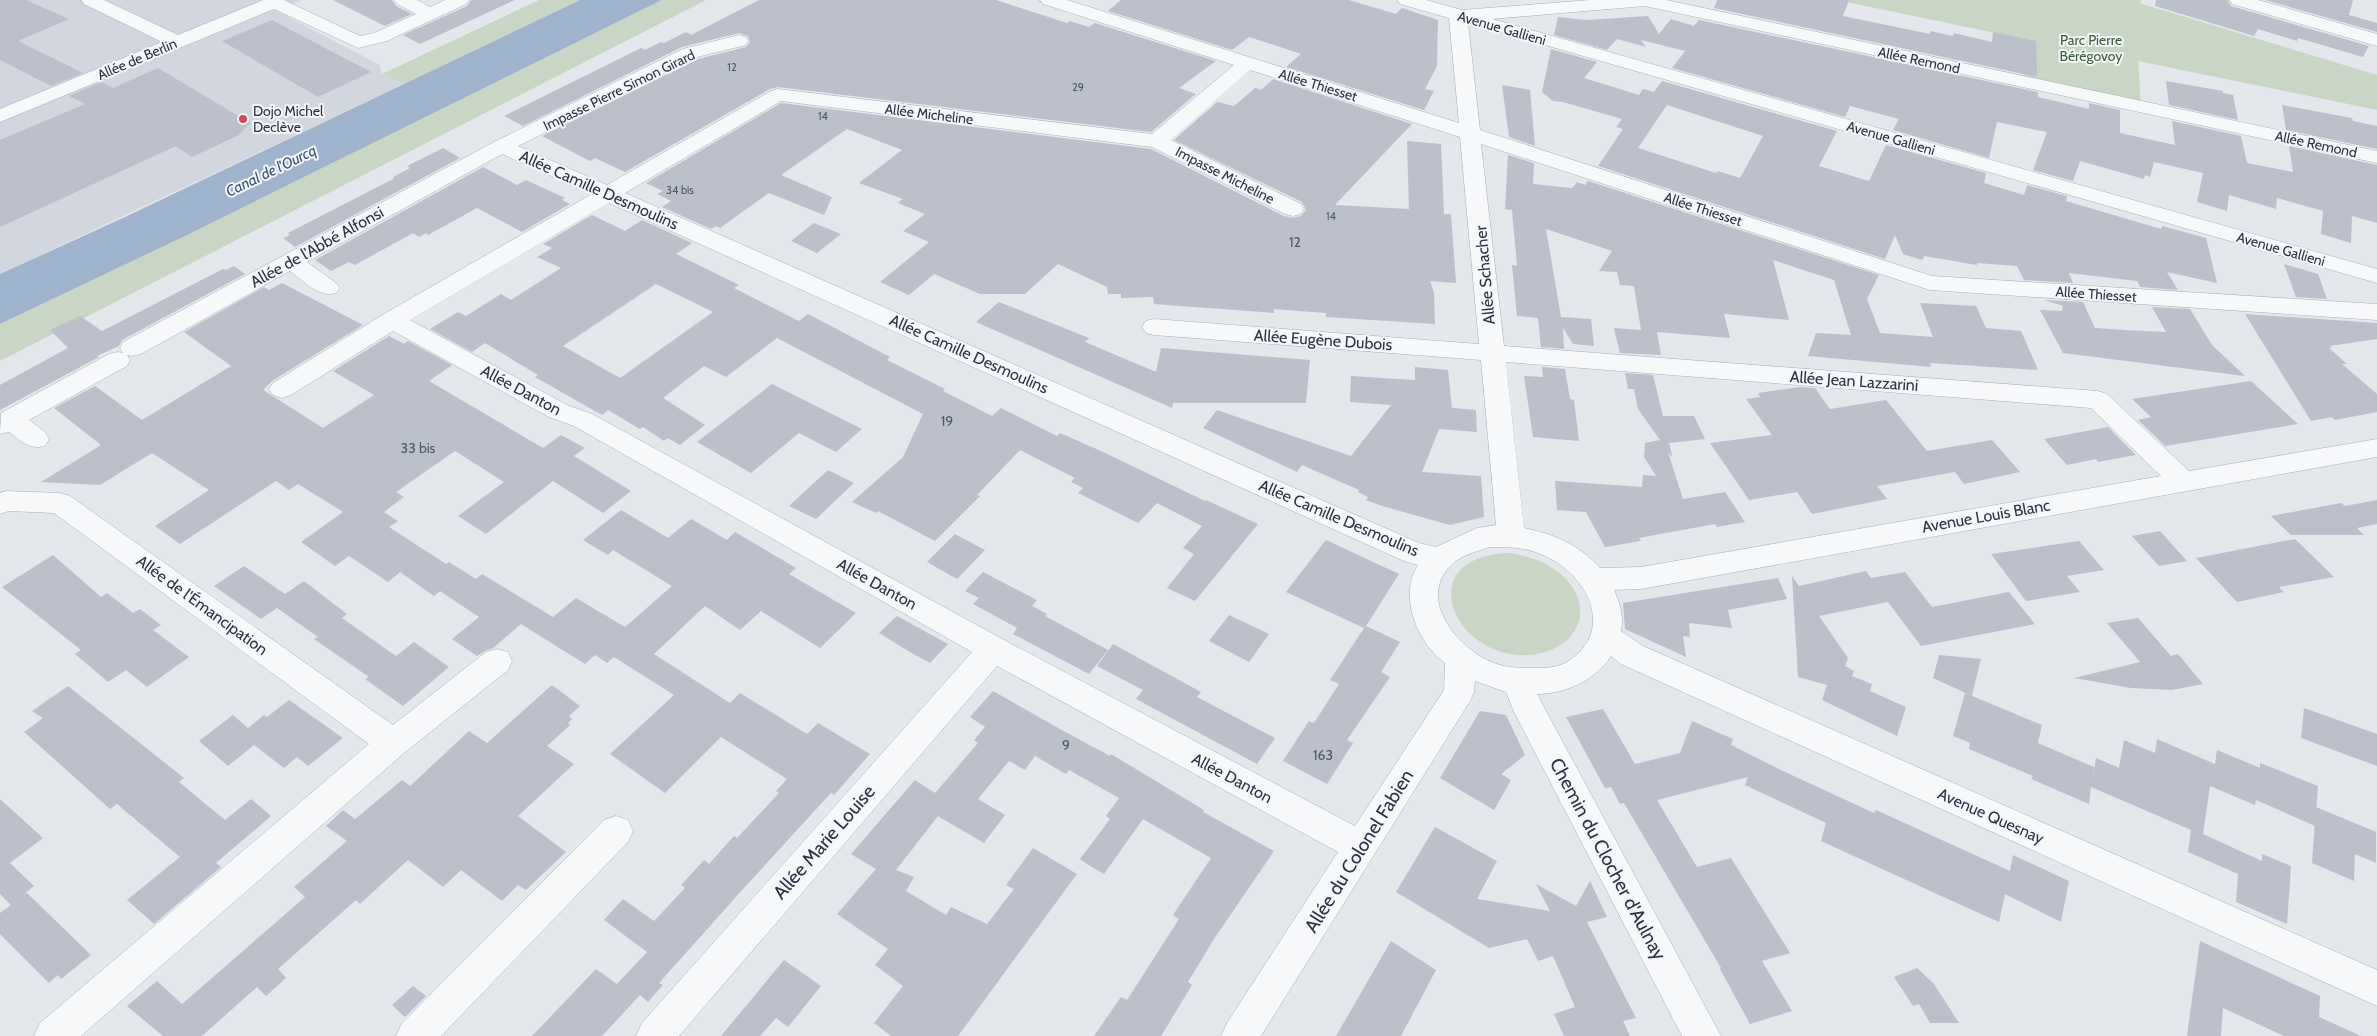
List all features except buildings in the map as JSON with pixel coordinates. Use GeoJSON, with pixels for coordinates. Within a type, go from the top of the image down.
{"type":"FeatureCollection","features":[{"type":"Feature","properties":{"kind":"street"},"geometry":{"type":"LineString","coordinates":[[90,0],[178,42]]}},
{"type":"Feature","properties":{"kind":"street"},"geometry":{"type":"LineString","coordinates":[[403,0],[430,14],[460,0]]}},
{"type":"Feature","properties":{"kind":"street","name":"Allée Thiesset"},"geometry":{"type":"LineString","coordinates":[[1049,0],[1472,134],[1930,283],[2377,312]]}},
{"type":"Feature","properties":{"kind":"street","name":"Avenue Gallieni"},"geometry":{"type":"LineString","coordinates":[[1406,0],[2377,276]]}},
{"type":"Feature","properties":{"kind":"street"},"geometry":{"type":"LineString","coordinates":[[2238,0],[2377,40]]}},
{"type":"Feature","properties":{"kind":"street","name":"Allée Remond"},"geometry":{"type":"LineString","coordinates":[[1458,16],[1645,1],[2377,157]]}},
{"type":"Feature","properties":{"kind":"street","name":"Allée de Berlin"},"geometry":{"type":"LineString","coordinates":[[0,116],[274,2],[358,42],[380,37],[430,14]]}},
{"type":"Feature","properties":{"kind":"street","name":"Allée Schacher"},"geometry":{"type":"LineString","coordinates":[[1458,16],[1472,134],[1511,536]]}},
{"type":"Feature","properties":{"kind":"street","name":"Impasse Pierre Simon Girard"},"geometry":{"type":"LineString","coordinates":[[501,146],[690,53],[739,41]]}},
{"type":"Feature","properties":{"kind":"street"},"geometry":{"type":"LineString","coordinates":[[1157,141],[1247,63]]}},
{"type":"Feature","properties":{"kind":"street","name":"Allée Micheline"},"geometry":{"type":"LineString","coordinates":[[609,194],[778,96],[1157,141]]}},
{"type":"Feature","properties":{"kind":"street","name":"Impasse Micheline"},"geometry":{"type":"LineString","coordinates":[[1157,141],[1293,209]]}},
{"type":"Feature","properties":{"kind":"street","name":"Allée Camille Desmoulins"},"geometry":{"type":"LineString","coordinates":[[501,146],[1414,553],[1438,558]]}},
{"type":"Feature","properties":{"kind":"street","name":"Allée de l'Abbé Alfonsi"},"geometry":{"type":"LineString","coordinates":[[5,422],[501,146]]}},
{"type":"Feature","properties":{"kind":"street"},"geometry":{"type":"LineString","coordinates":[[282,388],[392,320],[609,194]]}},
{"type":"Feature","properties":{"kind":"street"},"geometry":{"type":"LineString","coordinates":[[291,262],[328,288]]}},
{"type":"Feature","properties":{"kind":"street","name":"Allée Danton"},"geometry":{"type":"LineString","coordinates":[[392,320],[558,412],[583,420],[993,649],[1362,847]]}},
{"type":"Feature","properties":{"kind":"street","name":"Allée Eugène Dubois"},"geometry":{"type":"LineString","coordinates":[[1154,327],[1493,352]]}},
{"type":"Feature","properties":{"kind":"street","name":"Allée Jean Lazzarini"},"geometry":{"type":"LineString","coordinates":[[1493,352],[2098,400],[2182,481]]}},
{"type":"Feature","properties":{"kind":"street"},"geometry":{"type":"LineString","coordinates":[[5,422],[36,439]]}},
{"type":"Feature","properties":{"kind":"street","name":"Avenue Louis Blanc"},"geometry":{"type":"LineString","coordinates":[[1594,579],[1641,578],[2377,448]]}},
{"type":"Feature","properties":{"kind":"street","name":"Allée de l'Émancipation"},"geometry":{"type":"LineString","coordinates":[[0,504],[6,501],[60,503],[393,743]]}},
{"type":"Feature","properties":{"kind":"street"},"geometry":{"type":"LineString","coordinates":[[1487,536],[1511,536],[1535,540],[1558,549],[1578,562],[1594,579],[1605,598],[1610,618],[1607,637],[1596,657],[1575,673],[1548,681],[1518,682],[1488,674],[1460,660],[1440,641],[1427,619],[1422,597],[1426,576],[1438,558],[1453,547],[1466,541],[1487,536]]}},
{"type":"Feature","properties":{"kind":"street","name":"Avenue Quesnay"},"geometry":{"type":"LineString","coordinates":[[1607,637],[1632,655],[2377,988]]}},
{"type":"Feature","properties":{"kind":"street","name":"Allée Marie Louise"},"geometry":{"type":"LineString","coordinates":[[655,1036],[993,649]]}},
{"type":"Feature","properties":{"kind":"street","name":"Allée du Colonel Fabien"},"geometry":{"type":"LineString","coordinates":[[1240,1036],[1459,692],[1460,660]]}},
{"type":"Feature","properties":{"kind":"street"},"geometry":{"type":"LineString","coordinates":[[53,1036],[393,743],[497,661]]}},
{"type":"Feature","properties":{"kind":"street","name":"Chemin du Clocher d'Aulnay"},"geometry":{"type":"LineString","coordinates":[[1518,682],[1525,703],[1702,1036]]}},
{"type":"Feature","properties":{"kind":"street"},"geometry":{"type":"LineString","coordinates":[[415,1036],[616,831]]}},
{"type":"Feature","properties":{"kind":"shaded area"},"geometry":{"type":"Polygon","coordinates":[[[0,0],[302,0],[277,11],[380,65],[382,74],[404,84],[0,274],[0,0]]]}},
{"type":"Feature","properties":{"kind":"green space"},"geometry":{"type":"Polygon","coordinates":[[[539,0],[580,0],[404,84],[382,74],[539,0]]]}},
{"type":"Feature","properties":{"kind":"green space"},"geometry":{"type":"Polygon","coordinates":[[[662,0],[706,0],[0,361],[0,324],[183,237],[662,0]]]}},
{"type":"Feature","properties":{"kind":"green space","name":"Parc Pierre Bérégovoy"},"geometry":{"type":"Polygon","coordinates":[[[1837,0],[2142,0],[2139,3],[2377,75],[2377,110],[2138,61],[2141,107],[2023,82],[2029,40],[1837,0]]]}},
{"type":"Feature","properties":{"kind":"green space"},"geometry":{"type":"Polygon","coordinates":[[[1509,553],[1532,558],[1554,569],[1566,579],[1575,592],[1580,605],[1580,618],[1576,629],[1568,639],[1557,647],[1529,655],[1502,652],[1479,642],[1463,626],[1453,607],[1452,588],[1460,571],[1478,558],[1509,553]]]}},
{"type":"Feature","properties":{"kind":"water","name":"Canal de l'Ourcq"},"geometry":{"type":"Polygon","coordinates":[[[580,0],[662,0],[183,237],[0,324],[0,274],[125,217],[580,0]]]}},
{"type":"Feature","properties":{"kind":"place","name":"Dojo Michel Declève"},"geometry":{"type":"Point","coordinates":[243,119]}}]}
